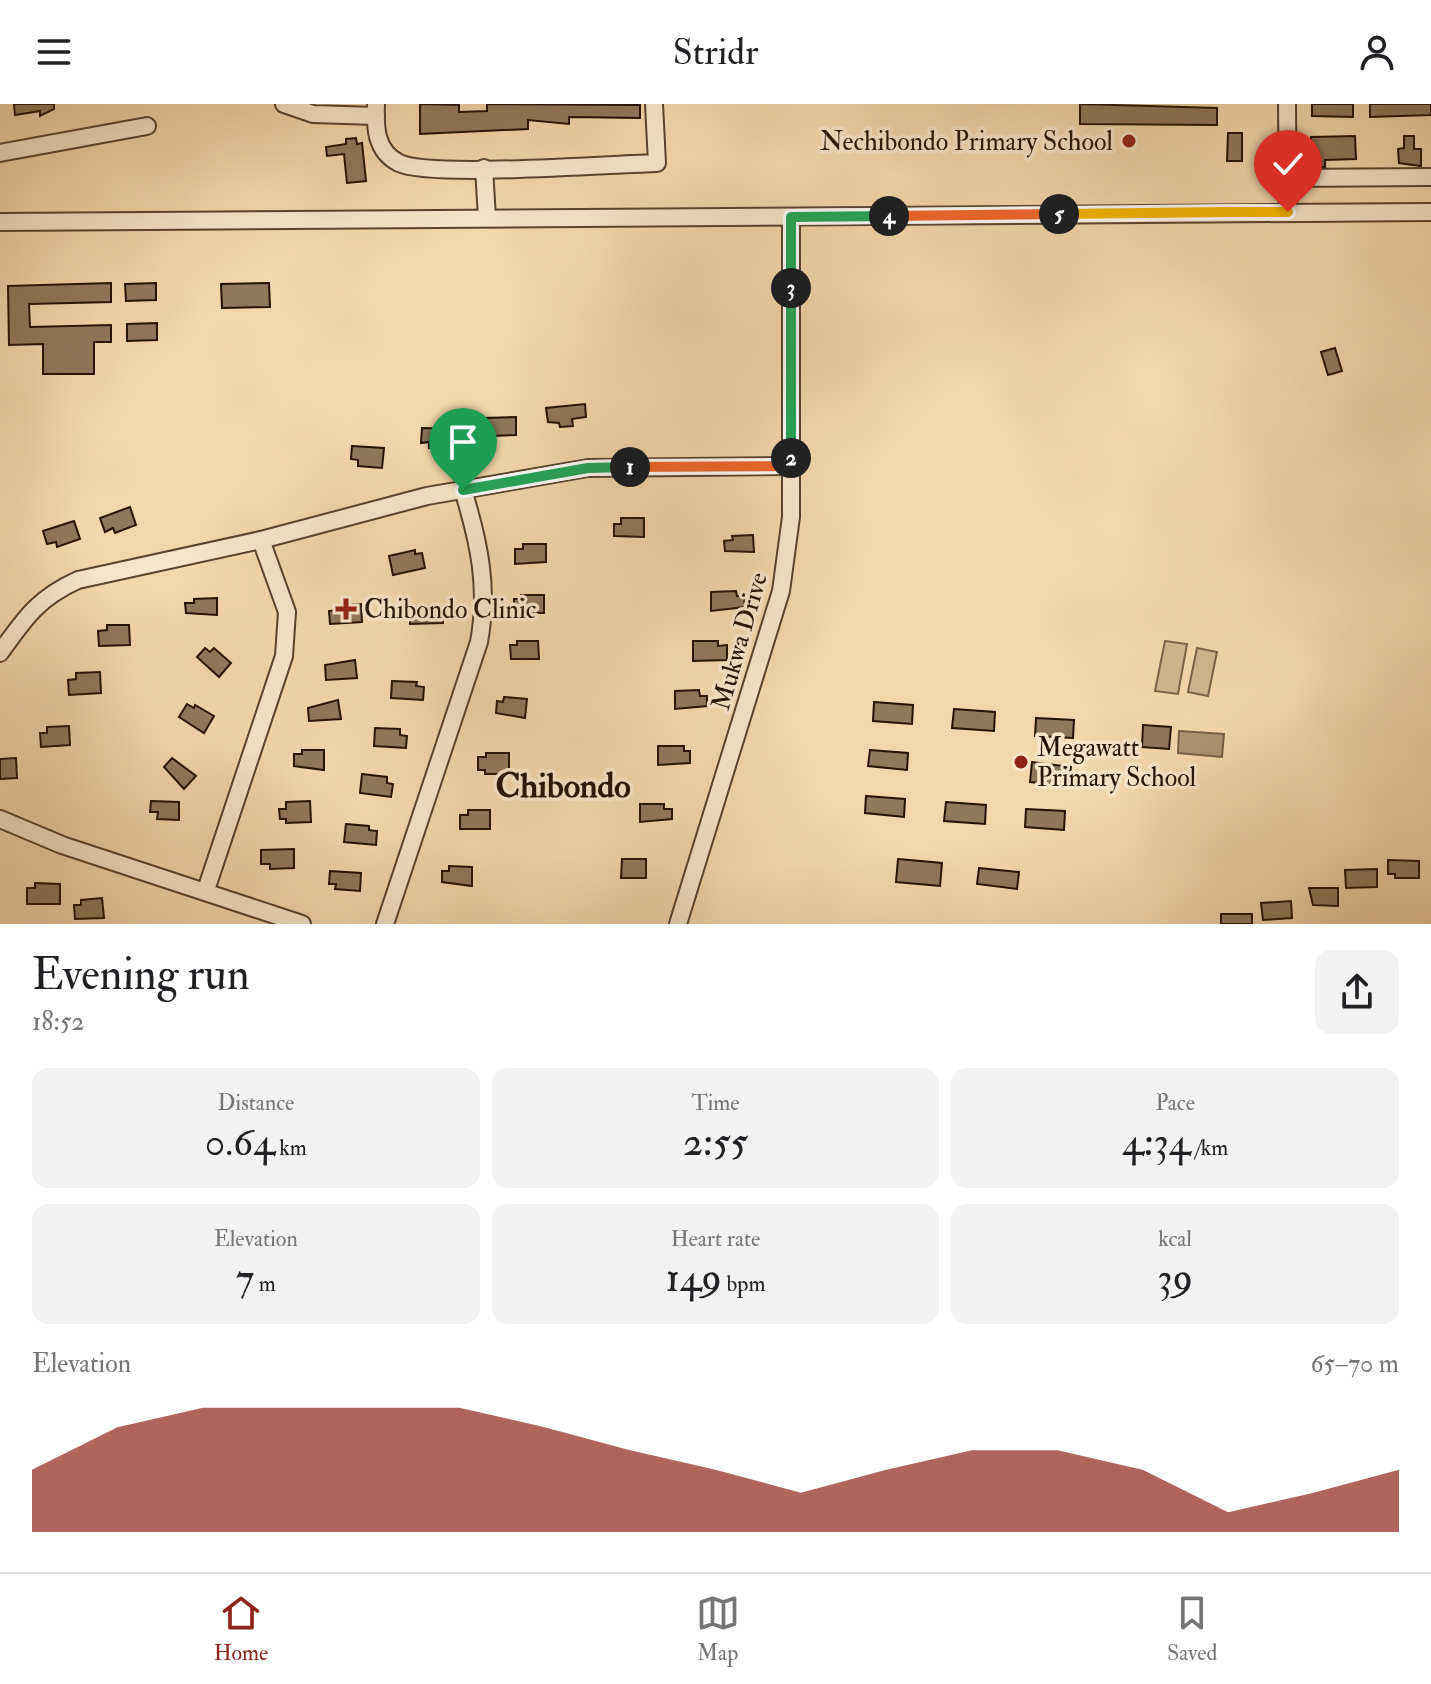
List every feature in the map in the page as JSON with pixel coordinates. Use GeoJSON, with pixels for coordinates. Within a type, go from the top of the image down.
{"type":"FeatureCollection","features":[{"type":"Feature","properties":{"kind":"street"},"geometry":{"type":"LineString","coordinates":[[284,104],[313,114],[376,110],[376,133],[384,151],[397,162],[411,167],[484,168],[657,163],[654,104]]}},
{"type":"Feature","properties":{"kind":"street"},"geometry":{"type":"LineString","coordinates":[[1287,104],[1288,212]]}},
{"type":"Feature","properties":{"kind":"street"},"geometry":{"type":"LineString","coordinates":[[0,153],[147,126]]}},
{"type":"Feature","properties":{"kind":"street"},"geometry":{"type":"LineString","coordinates":[[484,168],[487,218]]}},
{"type":"Feature","properties":{"kind":"street"},"geometry":{"type":"LineString","coordinates":[[1287,178],[1431,177]]}},
{"type":"Feature","properties":{"kind":"street"},"geometry":{"type":"LineString","coordinates":[[0,222],[1431,212]]}},
{"type":"Feature","properties":{"kind":"street","name":"Mukwa Drive"},"geometry":{"type":"LineString","coordinates":[[678,924],[781,591],[791,517],[791,217]]}},
{"type":"Feature","properties":{"kind":"street"},"geometry":{"type":"LineString","coordinates":[[0,653],[31,610],[51,592],[78,580],[261,540],[427,496],[588,468],[791,466]]}},
{"type":"Feature","properties":{"kind":"street"},"geometry":{"type":"LineString","coordinates":[[385,924],[479,642],[485,610],[478,538],[463,490]]}},
{"type":"Feature","properties":{"kind":"street"},"geometry":{"type":"LineString","coordinates":[[206,890],[284,656],[287,612],[261,540]]}},
{"type":"Feature","properties":{"kind":"street"},"geometry":{"type":"LineString","coordinates":[[0,819],[62,845],[302,924]]}},
{"type":"Feature","properties":{"kind":"shaded area"},"geometry":{"type":"Polygon","coordinates":[[[1165,641],[1187,644],[1178,694],[1155,691],[1165,641]]]}},
{"type":"Feature","properties":{"kind":"shaded area"},"geometry":{"type":"Polygon","coordinates":[[[1197,648],[1217,652],[1208,696],[1188,692],[1197,648]]]}},
{"type":"Feature","properties":{"kind":"shaded area"},"geometry":{"type":"Polygon","coordinates":[[[1179,731],[1224,734],[1222,757],[1178,753],[1179,731]]]}},
{"type":"Feature","properties":{"kind":"building"},"geometry":{"type":"Polygon","coordinates":[[[14,104],[54,104],[54,109],[40,116],[40,111],[15,115],[14,104]]]}},
{"type":"Feature","properties":{"kind":"building"},"geometry":{"type":"Polygon","coordinates":[[[420,104],[459,105],[459,112],[487,111],[487,104],[640,105],[640,118],[569,117],[569,124],[528,120],[528,129],[420,134],[420,104]]]}},
{"type":"Feature","properties":{"kind":"building"},"geometry":{"type":"Polygon","coordinates":[[[1080,104],[1217,108],[1217,125],[1080,124],[1080,104]]]}},
{"type":"Feature","properties":{"kind":"building"},"geometry":{"type":"Polygon","coordinates":[[[1312,104],[1353,104],[1353,117],[1312,116],[1312,104]]]}},
{"type":"Feature","properties":{"kind":"building"},"geometry":{"type":"Polygon","coordinates":[[[1370,104],[1431,104],[1431,115],[1370,117],[1370,104]]]}},
{"type":"Feature","properties":{"kind":"building"},"geometry":{"type":"Polygon","coordinates":[[[1228,133],[1242,133],[1242,161],[1227,161],[1228,133]]]}},
{"type":"Feature","properties":{"kind":"building"},"geometry":{"type":"Polygon","coordinates":[[[1355,136],[1356,159],[1325,160],[1325,167],[1310,167],[1311,137],[1355,136]]]}},
{"type":"Feature","properties":{"kind":"building"},"geometry":{"type":"Polygon","coordinates":[[[1404,136],[1414,136],[1414,149],[1421,149],[1421,166],[1399,163],[1398,149],[1404,148],[1404,136]]]}},
{"type":"Feature","properties":{"kind":"building"},"geometry":{"type":"Polygon","coordinates":[[[356,138],[357,144],[362,143],[366,181],[347,183],[344,154],[327,156],[326,147],[346,144],[346,139],[356,138]]]}},
{"type":"Feature","properties":{"kind":"building"},"geometry":{"type":"Polygon","coordinates":[[[111,283],[111,302],[29,304],[30,327],[111,325],[111,342],[94,342],[94,374],[43,374],[43,344],[9,345],[8,286],[111,283]]]}},
{"type":"Feature","properties":{"kind":"building"},"geometry":{"type":"Polygon","coordinates":[[[156,283],[156,300],[126,301],[125,284],[156,283]]]}},
{"type":"Feature","properties":{"kind":"building"},"geometry":{"type":"Polygon","coordinates":[[[269,283],[270,307],[222,308],[221,284],[269,283]]]}},
{"type":"Feature","properties":{"kind":"building"},"geometry":{"type":"Polygon","coordinates":[[[157,323],[157,340],[127,341],[127,324],[157,323]]]}},
{"type":"Feature","properties":{"kind":"building"},"geometry":{"type":"Polygon","coordinates":[[[1335,348],[1342,371],[1328,375],[1321,352],[1335,348]]]}},
{"type":"Feature","properties":{"kind":"building"},"geometry":{"type":"Polygon","coordinates":[[[585,404],[586,417],[572,419],[573,426],[560,427],[559,423],[548,422],[546,408],[585,404]]]}},
{"type":"Feature","properties":{"kind":"building"},"geometry":{"type":"Polygon","coordinates":[[[516,417],[516,435],[491,436],[491,431],[483,431],[483,418],[516,417]]]}},
{"type":"Feature","properties":{"kind":"building"},"geometry":{"type":"Polygon","coordinates":[[[422,428],[454,429],[453,449],[429,448],[429,442],[421,443],[422,428]]]}},
{"type":"Feature","properties":{"kind":"building"},"geometry":{"type":"Polygon","coordinates":[[[352,446],[384,448],[382,468],[358,466],[358,460],[351,459],[352,446]]]}},
{"type":"Feature","properties":{"kind":"building"},"geometry":{"type":"Polygon","coordinates":[[[130,507],[136,525],[115,533],[113,528],[105,532],[100,518],[130,507]]]}},
{"type":"Feature","properties":{"kind":"building"},"geometry":{"type":"Polygon","coordinates":[[[621,518],[644,518],[644,537],[614,536],[614,524],[621,524],[621,518]]]}},
{"type":"Feature","properties":{"kind":"building"},"geometry":{"type":"Polygon","coordinates":[[[74,521],[80,539],[57,547],[56,542],[47,544],[43,531],[74,521]]]}},
{"type":"Feature","properties":{"kind":"building"},"geometry":{"type":"Polygon","coordinates":[[[753,535],[754,552],[725,551],[724,541],[733,540],[732,536],[753,535]]]}},
{"type":"Feature","properties":{"kind":"building"},"geometry":{"type":"Polygon","coordinates":[[[523,544],[546,544],[546,562],[515,564],[515,549],[523,549],[523,544]]]}},
{"type":"Feature","properties":{"kind":"building"},"geometry":{"type":"Polygon","coordinates":[[[415,550],[415,554],[422,553],[425,568],[393,575],[389,556],[415,550]]]}},
{"type":"Feature","properties":{"kind":"building"},"geometry":{"type":"Polygon","coordinates":[[[736,591],[737,596],[744,596],[745,607],[711,611],[711,592],[736,591]]]}},
{"type":"Feature","properties":{"kind":"building"},"geometry":{"type":"Polygon","coordinates":[[[521,595],[544,595],[544,613],[514,613],[514,599],[521,599],[521,595]]]}},
{"type":"Feature","properties":{"kind":"building"},"geometry":{"type":"Polygon","coordinates":[[[217,598],[217,615],[186,613],[185,603],[194,603],[194,599],[217,598]]]}},
{"type":"Feature","properties":{"kind":"building"},"geometry":{"type":"Polygon","coordinates":[[[361,604],[362,622],[330,624],[329,611],[337,610],[336,605],[361,604]]]}},
{"type":"Feature","properties":{"kind":"building"},"geometry":{"type":"Polygon","coordinates":[[[434,605],[434,609],[443,609],[443,623],[410,624],[410,606],[434,605]]]}},
{"type":"Feature","properties":{"kind":"building"},"geometry":{"type":"Polygon","coordinates":[[[107,625],[129,625],[130,645],[99,646],[98,631],[107,630],[107,625]]]}},
{"type":"Feature","properties":{"kind":"building"},"geometry":{"type":"Polygon","coordinates":[[[517,641],[538,641],[539,659],[511,659],[510,645],[517,645],[517,641]]]}},
{"type":"Feature","properties":{"kind":"building"},"geometry":{"type":"Polygon","coordinates":[[[693,641],[718,641],[718,646],[727,645],[727,660],[693,661],[693,641]]]}},
{"type":"Feature","properties":{"kind":"building"},"geometry":{"type":"Polygon","coordinates":[[[205,648],[210,652],[214,648],[231,663],[219,677],[197,657],[205,648]]]}},
{"type":"Feature","properties":{"kind":"building"},"geometry":{"type":"Polygon","coordinates":[[[355,660],[357,678],[326,680],[325,665],[355,660]]]}},
{"type":"Feature","properties":{"kind":"building"},"geometry":{"type":"Polygon","coordinates":[[[100,672],[101,693],[69,695],[68,680],[76,679],[76,673],[100,672]]]}},
{"type":"Feature","properties":{"kind":"building"},"geometry":{"type":"Polygon","coordinates":[[[392,681],[417,682],[416,686],[424,687],[423,700],[391,698],[392,681]]]}},
{"type":"Feature","properties":{"kind":"building"},"geometry":{"type":"Polygon","coordinates":[[[699,690],[700,696],[707,696],[707,706],[675,709],[675,691],[699,690]]]}},
{"type":"Feature","properties":{"kind":"building"},"geometry":{"type":"Polygon","coordinates":[[[504,697],[527,699],[525,718],[496,713],[497,701],[503,702],[504,697]]]}},
{"type":"Feature","properties":{"kind":"building"},"geometry":{"type":"Polygon","coordinates":[[[338,700],[341,719],[309,721],[308,708],[338,700]]]}},
{"type":"Feature","properties":{"kind":"building"},"geometry":{"type":"Polygon","coordinates":[[[874,702],[913,705],[912,724],[873,721],[874,702]]]}},
{"type":"Feature","properties":{"kind":"building"},"geometry":{"type":"Polygon","coordinates":[[[187,704],[214,716],[204,733],[179,717],[187,704]]]}},
{"type":"Feature","properties":{"kind":"building"},"geometry":{"type":"Polygon","coordinates":[[[954,709],[995,712],[994,731],[952,728],[954,709]]]}},
{"type":"Feature","properties":{"kind":"building"},"geometry":{"type":"Polygon","coordinates":[[[1036,718],[1074,720],[1073,738],[1035,736],[1036,718]]]}},
{"type":"Feature","properties":{"kind":"building"},"geometry":{"type":"Polygon","coordinates":[[[1143,725],[1171,727],[1169,749],[1142,747],[1143,725]]]}},
{"type":"Feature","properties":{"kind":"building"},"geometry":{"type":"Polygon","coordinates":[[[69,726],[70,745],[41,747],[40,733],[47,733],[47,727],[69,726]]]}},
{"type":"Feature","properties":{"kind":"building"},"geometry":{"type":"Polygon","coordinates":[[[375,728],[400,729],[400,735],[407,736],[406,748],[374,746],[375,728]]]}},
{"type":"Feature","properties":{"kind":"building"},"geometry":{"type":"Polygon","coordinates":[[[658,746],[684,746],[684,751],[690,751],[690,763],[658,765],[658,746]]]}},
{"type":"Feature","properties":{"kind":"building"},"geometry":{"type":"Polygon","coordinates":[[[302,750],[324,750],[324,770],[294,766],[294,754],[302,754],[302,750]]]}},
{"type":"Feature","properties":{"kind":"building"},"geometry":{"type":"Polygon","coordinates":[[[870,750],[908,753],[907,770],[868,766],[870,750]]]}},
{"type":"Feature","properties":{"kind":"building"},"geometry":{"type":"Polygon","coordinates":[[[486,753],[509,753],[509,774],[485,774],[485,770],[478,770],[478,757],[486,757],[486,753]]]}},
{"type":"Feature","properties":{"kind":"building"},"geometry":{"type":"Polygon","coordinates":[[[16,758],[17,778],[0,779],[0,759],[16,758]]]}},
{"type":"Feature","properties":{"kind":"building"},"geometry":{"type":"Polygon","coordinates":[[[172,758],[196,776],[184,789],[164,767],[172,758]]]}},
{"type":"Feature","properties":{"kind":"building"},"geometry":{"type":"Polygon","coordinates":[[[1032,762],[1071,767],[1068,786],[1030,782],[1032,762]]]}},
{"type":"Feature","properties":{"kind":"building"},"geometry":{"type":"Polygon","coordinates":[[[362,774],[387,777],[387,783],[393,784],[391,797],[360,793],[362,774]]]}},
{"type":"Feature","properties":{"kind":"building"},"geometry":{"type":"Polygon","coordinates":[[[866,796],[905,799],[904,817],[865,813],[866,796]]]}},
{"type":"Feature","properties":{"kind":"building"},"geometry":{"type":"Polygon","coordinates":[[[151,801],[179,802],[179,820],[157,819],[158,812],[150,812],[151,801]]]}},
{"type":"Feature","properties":{"kind":"building"},"geometry":{"type":"Polygon","coordinates":[[[310,801],[311,822],[286,823],[286,819],[280,819],[279,809],[286,809],[286,802],[310,801]]]}},
{"type":"Feature","properties":{"kind":"building"},"geometry":{"type":"Polygon","coordinates":[[[946,802],[986,805],[985,824],[944,821],[946,802]]]}},
{"type":"Feature","properties":{"kind":"building"},"geometry":{"type":"Polygon","coordinates":[[[640,804],[664,804],[664,809],[672,809],[672,819],[640,822],[640,804]]]}},
{"type":"Feature","properties":{"kind":"building"},"geometry":{"type":"Polygon","coordinates":[[[1026,809],[1065,811],[1064,830],[1025,827],[1026,809]]]}},
{"type":"Feature","properties":{"kind":"building"},"geometry":{"type":"Polygon","coordinates":[[[468,810],[490,810],[490,829],[460,829],[460,815],[468,815],[468,810]]]}},
{"type":"Feature","properties":{"kind":"building"},"geometry":{"type":"Polygon","coordinates":[[[346,824],[369,826],[369,830],[377,831],[376,845],[344,842],[346,824]]]}},
{"type":"Feature","properties":{"kind":"building"},"geometry":{"type":"Polygon","coordinates":[[[294,849],[294,868],[270,869],[270,864],[261,864],[261,850],[294,849]]]}},
{"type":"Feature","properties":{"kind":"building"},"geometry":{"type":"Polygon","coordinates":[[[622,859],[646,859],[646,878],[621,878],[622,859]]]}},
{"type":"Feature","properties":{"kind":"building"},"geometry":{"type":"Polygon","coordinates":[[[898,859],[942,863],[940,886],[896,882],[898,859]]]}},
{"type":"Feature","properties":{"kind":"building"},"geometry":{"type":"Polygon","coordinates":[[[1388,860],[1419,861],[1419,878],[1395,878],[1395,874],[1388,874],[1388,860]]]}},
{"type":"Feature","properties":{"kind":"building"},"geometry":{"type":"Polygon","coordinates":[[[449,866],[472,867],[472,886],[442,882],[442,871],[449,871],[449,866]]]}},
{"type":"Feature","properties":{"kind":"building"},"geometry":{"type":"Polygon","coordinates":[[[979,868],[1019,872],[1017,889],[977,884],[979,868]]]}},
{"type":"Feature","properties":{"kind":"building"},"geometry":{"type":"Polygon","coordinates":[[[1377,869],[1377,887],[1346,888],[1345,870],[1377,869]]]}},
{"type":"Feature","properties":{"kind":"building"},"geometry":{"type":"Polygon","coordinates":[[[330,871],[361,873],[360,891],[335,889],[336,884],[329,884],[330,871]]]}},
{"type":"Feature","properties":{"kind":"building"},"geometry":{"type":"Polygon","coordinates":[[[35,883],[60,884],[60,904],[27,904],[27,888],[35,888],[35,883]]]}},
{"type":"Feature","properties":{"kind":"building"},"geometry":{"type":"Polygon","coordinates":[[[1309,888],[1338,888],[1338,906],[1313,905],[1309,888]]]}},
{"type":"Feature","properties":{"kind":"building"},"geometry":{"type":"Polygon","coordinates":[[[102,898],[104,918],[75,919],[74,905],[81,905],[81,900],[102,898]]]}},
{"type":"Feature","properties":{"kind":"building"},"geometry":{"type":"Polygon","coordinates":[[[1291,901],[1292,918],[1263,920],[1261,903],[1291,901]]]}},
{"type":"Feature","properties":{"kind":"building"},"geometry":{"type":"Polygon","coordinates":[[[1221,914],[1252,914],[1252,924],[1221,924],[1221,914]]]}},
{"type":"Feature","properties":{"kind":"place","name":"Nechibondo Primary School"},"geometry":{"type":"Point","coordinates":[1129,141]}},
{"type":"Feature","properties":{"kind":"place","name":"Chibondo Clinic"},"geometry":{"type":"Point","coordinates":[346,609]}},
{"type":"Feature","properties":{"kind":"place","name":"Megawatt Primary School"},"geometry":{"type":"Point","coordinates":[1021,762]}},
{"type":"Feature","properties":{"kind":"district","name":"Chibondo"},"geometry":{"type":"Point","coordinates":[563,785]}},
{"type":"Feature","properties":{"kind":"route"},"geometry":{"type":"LineString","coordinates":[[463,490],[588,468],[791,466],[791,217],[1288,212]]}}]}
